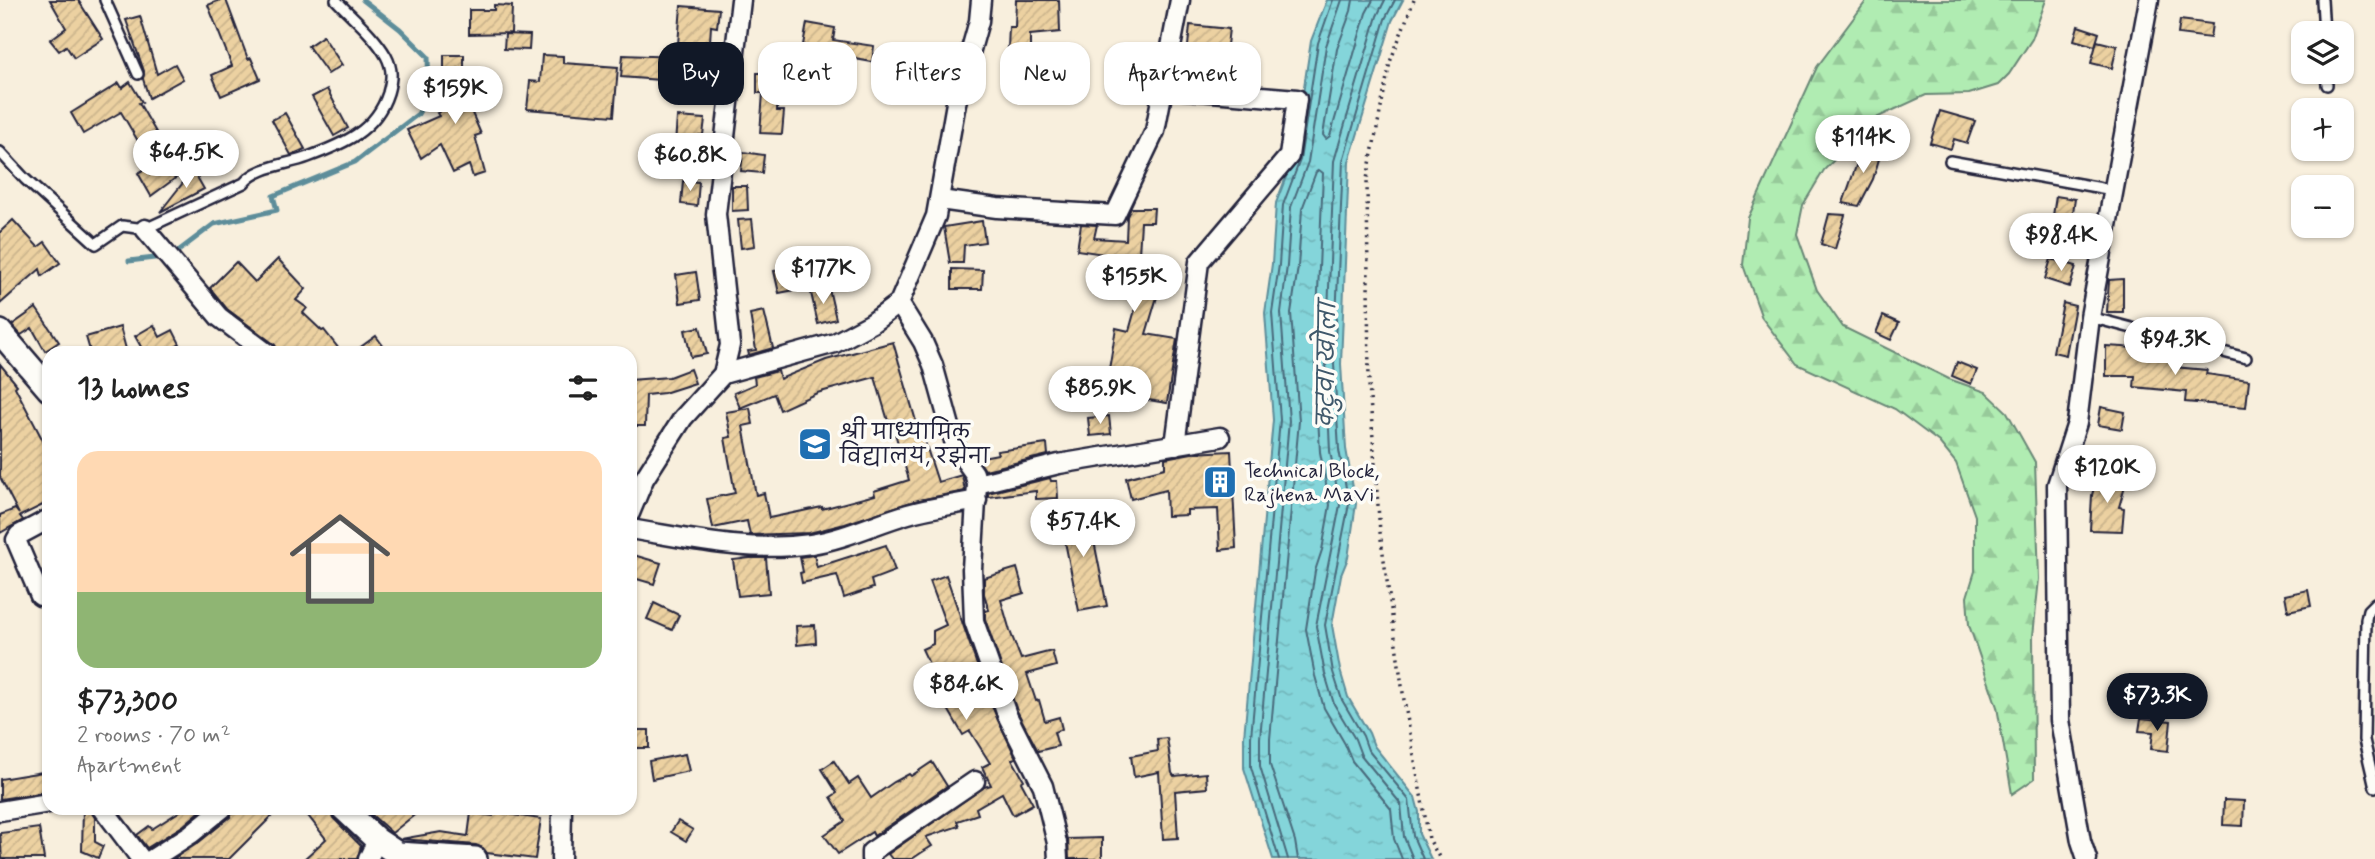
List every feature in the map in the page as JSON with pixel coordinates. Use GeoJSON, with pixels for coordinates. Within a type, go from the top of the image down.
{"type":"FeatureCollection","features":[{"type":"Feature","properties":{"kind":"street"},"geometry":{"type":"LineString","coordinates":[[637,496],[644,479],[683,418],[723,374],[730,345],[716,214],[741,0]]}},
{"type":"Feature","properties":{"kind":"street"},"geometry":{"type":"LineString","coordinates":[[723,374],[835,343],[872,323],[899,303],[936,216],[956,103],[979,21],[981,0]]}},
{"type":"Feature","properties":{"kind":"street"},"geometry":{"type":"LineString","coordinates":[[1172,42],[1180,0]]}},
{"type":"Feature","properties":{"kind":"street"},"geometry":{"type":"LineString","coordinates":[[2087,859],[2081,841],[2060,720],[2057,485],[2077,423],[2090,317],[2148,0]]}},
{"type":"Feature","properties":{"kind":"street"},"geometry":{"type":"LineString","coordinates":[[1175,445],[1199,262],[1289,156],[1297,99],[1261,96]]}},
{"type":"Feature","properties":{"kind":"street"},"geometry":{"type":"LineString","coordinates":[[940,200],[997,208],[1115,215],[1155,131],[1160,105]]}},
{"type":"Feature","properties":{"kind":"street"},"geometry":{"type":"LineString","coordinates":[[145,229],[219,317],[257,346]]}},
{"type":"Feature","properties":{"kind":"street"},"geometry":{"type":"LineString","coordinates":[[899,303],[923,342],[933,365],[956,447],[974,473],[977,492],[972,569],[974,621],[1007,715],[1043,786],[1057,843],[1058,859]]}},
{"type":"Feature","properties":{"kind":"street"},"geometry":{"type":"LineString","coordinates":[[0,332],[42,381]]}},
{"type":"Feature","properties":{"kind":"street"},"geometry":{"type":"LineString","coordinates":[[637,530],[741,547],[812,544],[1059,464],[1220,437]]}},
{"type":"Feature","properties":{"kind":"street"},"geometry":{"type":"LineString","coordinates":[[40,596],[16,540],[19,535],[42,523]]}},
{"type":"Feature","properties":{"kind":"street"},"geometry":{"type":"LineString","coordinates":[[871,859],[871,852],[975,781]]}},
{"type":"Feature","properties":{"kind":"street"},"geometry":{"type":"LineString","coordinates":[[0,811],[42,804]]}},
{"type":"Feature","properties":{"kind":"street"},"geometry":{"type":"LineString","coordinates":[[108,815],[141,859]]}},
{"type":"Feature","properties":{"kind":"street"},"geometry":{"type":"LineString","coordinates":[[152,859],[214,815]]}},
{"type":"Feature","properties":{"kind":"street"},"geometry":{"type":"LineString","coordinates":[[348,815],[372,850],[475,859]]}},
{"type":"Feature","properties":{"kind":"street"},"geometry":{"type":"LineString","coordinates":[[561,859],[562,815]]}},
{"type":"Feature","properties":{"kind":"lane"},"geometry":{"type":"LineString","coordinates":[[105,0],[138,74]]}},
{"type":"Feature","properties":{"kind":"lane"},"geometry":{"type":"LineString","coordinates":[[0,152],[24,179],[96,244],[122,226],[145,229],[244,183],[250,175],[307,157],[352,138],[375,120],[383,107],[393,77],[386,57],[336,0]]}},
{"type":"Feature","properties":{"kind":"lane"},"geometry":{"type":"LineString","coordinates":[[2322,0],[2323,21]]}},
{"type":"Feature","properties":{"kind":"lane"},"geometry":{"type":"LineString","coordinates":[[1950,161],[2113,190]]}},
{"type":"Feature","properties":{"kind":"lane"},"geometry":{"type":"LineString","coordinates":[[2090,317],[2246,358]]}},
{"type":"Feature","properties":{"kind":"lane"},"geometry":{"type":"LineString","coordinates":[[2375,603],[2368,610],[2366,619],[2364,740],[2375,787]]}},
{"type":"Feature","properties":{"kind":"path"},"geometry":{"type":"LineString","coordinates":[[1414,0],[1390,62],[1367,178],[1369,385],[1380,532],[1400,674],[1429,838],[1440,859]]}},
{"type":"Feature","properties":{"kind":"green space"},"geometry":{"type":"Polygon","coordinates":[[[1867,0],[2046,0],[2032,39],[2009,74],[1998,85],[1969,94],[1926,95],[1876,118],[1824,170],[1803,205],[1797,234],[1817,290],[1843,327],[1949,379],[1986,392],[2007,412],[2035,462],[2039,579],[2033,636],[2034,779],[2012,794],[1997,707],[1969,625],[1967,597],[1975,571],[1975,516],[1956,463],[1939,442],[1895,409],[1797,364],[1762,318],[1743,265],[1748,218],[1817,67],[1867,0]]]}},
{"type":"Feature","properties":{"kind":"water","name":"कटुवा खोला"},"geometry":{"type":"Polygon","coordinates":[[[1327,0],[1403,0],[1392,21],[1349,162],[1341,364],[1346,449],[1356,504],[1348,558],[1341,575],[1332,625],[1348,697],[1374,746],[1415,797],[1419,812],[1419,834],[1431,859],[1273,859],[1244,768],[1244,737],[1273,420],[1265,313],[1276,203],[1293,159],[1311,41],[1327,0]]]}},
{"type":"Feature","properties":{"kind":"building"},"geometry":{"type":"Polygon","coordinates":[[[50,0],[78,0],[103,39],[74,58],[66,46],[59,51],[50,40],[66,28],[50,0]]]}},
{"type":"Feature","properties":{"kind":"building"},"geometry":{"type":"Polygon","coordinates":[[[226,0],[248,59],[251,58],[260,79],[221,96],[212,75],[232,66],[208,5],[226,0]]]}},
{"type":"Feature","properties":{"kind":"building"},"geometry":{"type":"Polygon","coordinates":[[[1016,0],[1059,0],[1060,32],[1030,35],[1030,42],[1008,42],[1009,27],[1015,27],[1016,0]]]}},
{"type":"Feature","properties":{"kind":"building"},"geometry":{"type":"Polygon","coordinates":[[[494,5],[512,6],[511,33],[469,34],[469,10],[494,10],[494,5]]]}},
{"type":"Feature","properties":{"kind":"building"},"geometry":{"type":"Polygon","coordinates":[[[681,6],[719,9],[717,27],[711,26],[710,42],[678,42],[681,6]]]}},
{"type":"Feature","properties":{"kind":"building"},"geometry":{"type":"Polygon","coordinates":[[[140,16],[157,74],[175,64],[183,79],[149,98],[143,79],[144,71],[126,20],[140,16]]]}},
{"type":"Feature","properties":{"kind":"building"},"geometry":{"type":"Polygon","coordinates":[[[2180,20],[2212,24],[2210,38],[2178,34],[2180,20]]]}},
{"type":"Feature","properties":{"kind":"building"},"geometry":{"type":"Polygon","coordinates":[[[807,23],[835,28],[833,40],[847,42],[804,42],[807,23]]]}},
{"type":"Feature","properties":{"kind":"building"},"geometry":{"type":"Polygon","coordinates":[[[1190,25],[1229,29],[1227,42],[1188,42],[1190,25]]]}},
{"type":"Feature","properties":{"kind":"building"},"geometry":{"type":"Polygon","coordinates":[[[2078,26],[2099,33],[2095,46],[2074,40],[2078,26]]]}},
{"type":"Feature","properties":{"kind":"building"},"geometry":{"type":"Polygon","coordinates":[[[505,34],[530,35],[529,50],[504,49],[505,34]]]}},
{"type":"Feature","properties":{"kind":"building"},"geometry":{"type":"Polygon","coordinates":[[[323,36],[342,65],[328,74],[308,46],[323,36]]]}},
{"type":"Feature","properties":{"kind":"building"},"geometry":{"type":"Polygon","coordinates":[[[2097,41],[2117,46],[2112,68],[2091,63],[2097,41]]]}},
{"type":"Feature","properties":{"kind":"building"},"geometry":{"type":"Polygon","coordinates":[[[857,44],[871,46],[871,62],[857,59],[857,44]]]}},
{"type":"Feature","properties":{"kind":"building"},"geometry":{"type":"Polygon","coordinates":[[[444,55],[464,55],[464,69],[444,69],[444,55]]]}},
{"type":"Feature","properties":{"kind":"building"},"geometry":{"type":"Polygon","coordinates":[[[542,55],[563,56],[563,63],[618,67],[614,116],[527,109],[530,81],[540,82],[542,55]]]}},
{"type":"Feature","properties":{"kind":"building"},"geometry":{"type":"Polygon","coordinates":[[[623,55],[658,56],[658,80],[621,77],[623,55]]]}},
{"type":"Feature","properties":{"kind":"building"},"geometry":{"type":"Polygon","coordinates":[[[488,70],[490,88],[469,92],[469,106],[481,134],[475,136],[485,173],[473,177],[469,165],[453,173],[440,145],[421,158],[407,130],[439,116],[437,113],[455,103],[453,72],[488,70]]]}},
{"type":"Feature","properties":{"kind":"building"},"geometry":{"type":"Polygon","coordinates":[[[130,82],[168,153],[181,146],[192,166],[151,196],[138,173],[152,165],[121,112],[83,134],[71,113],[119,83],[122,88],[130,82]]]}},
{"type":"Feature","properties":{"kind":"building"},"geometry":{"type":"Polygon","coordinates":[[[327,89],[348,128],[334,136],[312,97],[327,89]]]}},
{"type":"Feature","properties":{"kind":"building"},"geometry":{"type":"Polygon","coordinates":[[[762,105],[777,105],[777,111],[784,111],[782,134],[760,133],[762,105]]]}},
{"type":"Feature","properties":{"kind":"building"},"geometry":{"type":"Polygon","coordinates":[[[1940,111],[1975,121],[1967,143],[1954,139],[1951,149],[1930,143],[1940,111]]]}},
{"type":"Feature","properties":{"kind":"building"},"geometry":{"type":"Polygon","coordinates":[[[285,113],[305,149],[291,155],[272,120],[285,113]]]}},
{"type":"Feature","properties":{"kind":"building"},"geometry":{"type":"Polygon","coordinates":[[[677,117],[705,119],[703,135],[699,135],[695,172],[662,168],[666,143],[675,144],[677,117]]]}},
{"type":"Feature","properties":{"kind":"building"},"geometry":{"type":"Polygon","coordinates":[[[1863,146],[1882,149],[1873,179],[1859,206],[1843,203],[1863,146]]]}},
{"type":"Feature","properties":{"kind":"building"},"geometry":{"type":"Polygon","coordinates":[[[743,152],[764,155],[762,173],[741,171],[743,152]]]}},
{"type":"Feature","properties":{"kind":"building"},"geometry":{"type":"Polygon","coordinates":[[[193,170],[204,189],[160,212],[193,170]]]}},
{"type":"Feature","properties":{"kind":"building"},"geometry":{"type":"Polygon","coordinates":[[[683,181],[699,182],[697,206],[681,204],[683,181]]]}},
{"type":"Feature","properties":{"kind":"building"},"geometry":{"type":"Polygon","coordinates":[[[732,186],[747,186],[748,210],[732,211],[732,186]]]}},
{"type":"Feature","properties":{"kind":"building"},"geometry":{"type":"Polygon","coordinates":[[[2056,196],[2075,199],[2071,225],[2052,222],[2056,196]]]}},
{"type":"Feature","properties":{"kind":"building"},"geometry":{"type":"Polygon","coordinates":[[[1131,208],[1154,208],[1153,222],[1141,222],[1139,254],[1145,256],[1143,264],[1165,270],[1146,334],[1177,339],[1167,403],[1105,393],[1116,328],[1129,331],[1138,299],[1115,297],[1117,278],[1102,277],[1104,254],[1077,250],[1081,224],[1097,225],[1094,238],[1126,240],[1127,216],[1131,208]]]}},
{"type":"Feature","properties":{"kind":"building"},"geometry":{"type":"Polygon","coordinates":[[[1829,214],[1845,215],[1835,249],[1821,244],[1829,214]]]}},
{"type":"Feature","properties":{"kind":"building"},"geometry":{"type":"Polygon","coordinates":[[[752,219],[755,246],[741,248],[738,220],[752,219]]]}},
{"type":"Feature","properties":{"kind":"building"},"geometry":{"type":"Polygon","coordinates":[[[13,220],[38,247],[45,242],[60,263],[42,276],[40,269],[0,304],[0,232],[13,220]]]}},
{"type":"Feature","properties":{"kind":"building"},"geometry":{"type":"Polygon","coordinates":[[[982,221],[985,242],[964,245],[963,263],[950,263],[944,227],[982,221]]]}},
{"type":"Feature","properties":{"kind":"building"},"geometry":{"type":"Polygon","coordinates":[[[278,259],[306,289],[296,300],[307,308],[303,313],[324,330],[337,346],[275,346],[227,309],[210,288],[236,262],[255,282],[278,259]]]}},
{"type":"Feature","properties":{"kind":"building"},"geometry":{"type":"Polygon","coordinates":[[[2051,259],[2076,266],[2070,287],[2045,279],[2051,259]]]}},
{"type":"Feature","properties":{"kind":"building"},"geometry":{"type":"Polygon","coordinates":[[[800,265],[805,288],[779,293],[774,271],[800,265]]]}},
{"type":"Feature","properties":{"kind":"building"},"geometry":{"type":"Polygon","coordinates":[[[952,269],[983,270],[982,289],[952,289],[952,269]]]}},
{"type":"Feature","properties":{"kind":"building"},"geometry":{"type":"Polygon","coordinates":[[[696,272],[700,300],[680,303],[676,275],[696,272]]]}},
{"type":"Feature","properties":{"kind":"building"},"geometry":{"type":"Polygon","coordinates":[[[2123,279],[2123,312],[2107,312],[2109,280],[2123,279]]]}},
{"type":"Feature","properties":{"kind":"building"},"geometry":{"type":"Polygon","coordinates":[[[829,289],[836,319],[818,324],[811,293],[829,289]]]}},
{"type":"Feature","properties":{"kind":"building"},"geometry":{"type":"Polygon","coordinates":[[[2063,303],[2075,306],[2066,355],[2053,352],[2063,303]]]}},
{"type":"Feature","properties":{"kind":"building"},"geometry":{"type":"Polygon","coordinates":[[[36,308],[59,342],[53,346],[42,346],[32,328],[21,335],[12,325],[36,308]]]}},
{"type":"Feature","properties":{"kind":"building"},"geometry":{"type":"Polygon","coordinates":[[[764,311],[773,348],[749,355],[748,351],[756,350],[750,314],[764,311]]]}},
{"type":"Feature","properties":{"kind":"building"},"geometry":{"type":"Polygon","coordinates":[[[1883,316],[1899,323],[1891,340],[1876,333],[1883,316]]]}},
{"type":"Feature","properties":{"kind":"building"},"geometry":{"type":"Polygon","coordinates":[[[154,325],[160,337],[173,330],[180,344],[141,346],[135,336],[154,325]]]}},
{"type":"Feature","properties":{"kind":"building"},"geometry":{"type":"Polygon","coordinates":[[[120,327],[125,346],[89,346],[86,337],[120,327]]]}},
{"type":"Feature","properties":{"kind":"building"},"geometry":{"type":"Polygon","coordinates":[[[700,327],[707,354],[691,357],[685,330],[700,327]]]}},
{"type":"Feature","properties":{"kind":"building"},"geometry":{"type":"Polygon","coordinates":[[[376,336],[383,346],[362,346],[376,336]]]}},
{"type":"Feature","properties":{"kind":"building"},"geometry":{"type":"Polygon","coordinates":[[[893,342],[918,428],[920,427],[938,482],[962,475],[965,491],[914,501],[809,533],[750,535],[747,521],[713,528],[707,499],[735,493],[725,438],[731,437],[726,412],[750,408],[753,424],[743,426],[756,495],[764,493],[769,518],[822,509],[875,495],[874,491],[909,480],[875,377],[817,393],[780,410],[774,394],[740,408],[734,393],[755,384],[754,377],[778,371],[780,379],[826,360],[893,342]]]}},
{"type":"Feature","properties":{"kind":"building"},"geometry":{"type":"Polygon","coordinates":[[[2106,346],[2176,354],[2174,367],[2207,370],[2206,374],[2249,380],[2246,407],[2185,402],[2186,392],[2134,387],[2135,376],[2106,376],[2106,346]]]}},
{"type":"Feature","properties":{"kind":"building"},"geometry":{"type":"Polygon","coordinates":[[[1957,362],[1977,370],[1971,384],[1952,376],[1957,362]]]}},
{"type":"Feature","properties":{"kind":"building"},"geometry":{"type":"Polygon","coordinates":[[[0,364],[17,385],[15,387],[42,439],[42,505],[20,516],[23,520],[0,533],[0,515],[15,509],[19,514],[0,477],[0,364]]]}},
{"type":"Feature","properties":{"kind":"building"},"geometry":{"type":"Polygon","coordinates":[[[690,369],[695,383],[664,393],[646,395],[645,426],[637,426],[637,379],[669,377],[690,369]]]}},
{"type":"Feature","properties":{"kind":"building"},"geometry":{"type":"Polygon","coordinates":[[[2101,407],[2125,412],[2122,429],[2098,425],[2101,407]]]}},
{"type":"Feature","properties":{"kind":"building"},"geometry":{"type":"Polygon","coordinates":[[[1109,416],[1111,434],[1090,436],[1088,418],[1109,416]]]}},
{"type":"Feature","properties":{"kind":"building"},"geometry":{"type":"Polygon","coordinates":[[[1047,444],[1048,455],[985,470],[977,458],[998,454],[997,451],[1047,444]]]}},
{"type":"Feature","properties":{"kind":"building","name":"Technical Block, Rajhena MaVi"},"geometry":{"type":"Polygon","coordinates":[[[1231,451],[1236,548],[1220,550],[1218,509],[1187,510],[1187,515],[1167,516],[1166,490],[1131,499],[1126,478],[1165,468],[1165,458],[1192,453],[1231,451]]]}},
{"type":"Feature","properties":{"kind":"building"},"geometry":{"type":"Polygon","coordinates":[[[2098,474],[2126,482],[2119,507],[2124,508],[2122,531],[2090,530],[2092,495],[2098,474]]]}},
{"type":"Feature","properties":{"kind":"building"},"geometry":{"type":"Polygon","coordinates":[[[1050,478],[1051,481],[1057,481],[1058,498],[1036,499],[1036,491],[988,497],[988,493],[1050,478]]]}},
{"type":"Feature","properties":{"kind":"building"},"geometry":{"type":"Polygon","coordinates":[[[1087,506],[1107,606],[1079,611],[1059,512],[1087,506]]]}},
{"type":"Feature","properties":{"kind":"building"},"geometry":{"type":"Polygon","coordinates":[[[886,545],[895,571],[871,580],[873,588],[844,598],[837,575],[802,583],[800,557],[814,555],[817,567],[886,545]]]}},
{"type":"Feature","properties":{"kind":"building"},"geometry":{"type":"Polygon","coordinates":[[[637,556],[661,563],[654,584],[637,579],[637,556]]]}},
{"type":"Feature","properties":{"kind":"building"},"geometry":{"type":"Polygon","coordinates":[[[766,558],[769,593],[738,596],[733,560],[766,558]]]}},
{"type":"Feature","properties":{"kind":"building"},"geometry":{"type":"Polygon","coordinates":[[[1017,568],[1024,593],[1001,600],[1021,659],[1052,651],[1056,666],[1027,674],[1045,721],[1059,717],[1062,729],[1054,732],[1058,746],[1038,751],[1017,711],[985,619],[985,611],[989,610],[984,594],[984,578],[1017,568]]]}},
{"type":"Feature","properties":{"kind":"building"},"geometry":{"type":"Polygon","coordinates":[[[946,575],[980,674],[971,677],[987,704],[990,702],[1016,758],[1012,759],[1024,780],[1021,782],[1033,804],[1013,815],[1002,793],[976,808],[978,814],[957,821],[959,826],[926,837],[932,846],[912,859],[892,859],[888,854],[984,787],[991,785],[982,767],[990,763],[970,731],[963,735],[944,702],[937,705],[926,674],[933,672],[922,649],[933,644],[933,631],[946,625],[930,581],[946,575]]]}},
{"type":"Feature","properties":{"kind":"building"},"geometry":{"type":"Polygon","coordinates":[[[2308,590],[2311,606],[2288,611],[2285,595],[2308,590]]]}},
{"type":"Feature","properties":{"kind":"building"},"geometry":{"type":"Polygon","coordinates":[[[654,603],[679,615],[672,630],[647,619],[654,603]]]}},
{"type":"Feature","properties":{"kind":"building"},"geometry":{"type":"Polygon","coordinates":[[[815,625],[816,643],[797,645],[796,626],[815,625]]]}},
{"type":"Feature","properties":{"kind":"building"},"geometry":{"type":"Polygon","coordinates":[[[2141,718],[2171,721],[2168,751],[2151,749],[2153,732],[2139,731],[2141,718]]]}},
{"type":"Feature","properties":{"kind":"building"},"geometry":{"type":"Polygon","coordinates":[[[637,730],[649,730],[649,748],[637,748],[637,730]]]}},
{"type":"Feature","properties":{"kind":"building"},"geometry":{"type":"Polygon","coordinates":[[[1167,738],[1174,776],[1206,773],[1207,788],[1175,791],[1178,838],[1163,839],[1159,772],[1134,777],[1131,756],[1158,751],[1157,739],[1167,738]]]}},
{"type":"Feature","properties":{"kind":"building"},"geometry":{"type":"Polygon","coordinates":[[[685,754],[689,771],[652,779],[649,761],[685,754]]]}},
{"type":"Feature","properties":{"kind":"building"},"geometry":{"type":"Polygon","coordinates":[[[834,761],[849,784],[858,778],[871,798],[932,762],[947,786],[874,836],[872,832],[838,854],[824,835],[845,821],[831,797],[837,793],[822,769],[834,761]]]}},
{"type":"Feature","properties":{"kind":"building"},"geometry":{"type":"Polygon","coordinates":[[[42,772],[42,793],[0,799],[0,779],[42,772]]]}},
{"type":"Feature","properties":{"kind":"building"},"geometry":{"type":"Polygon","coordinates":[[[2224,800],[2244,801],[2243,826],[2223,825],[2224,800]]]}},
{"type":"Feature","properties":{"kind":"building"},"geometry":{"type":"Polygon","coordinates":[[[83,815],[94,815],[95,842],[103,846],[98,858],[82,851],[83,815]]]}},
{"type":"Feature","properties":{"kind":"building"},"geometry":{"type":"Polygon","coordinates":[[[174,815],[196,815],[147,848],[137,835],[149,826],[152,829],[174,815]]]}},
{"type":"Feature","properties":{"kind":"building"},"geometry":{"type":"Polygon","coordinates":[[[273,815],[229,859],[173,859],[198,843],[230,817],[273,815]]]}},
{"type":"Feature","properties":{"kind":"building"},"geometry":{"type":"Polygon","coordinates":[[[307,815],[332,815],[361,846],[357,859],[304,859],[326,839],[307,815]]]}},
{"type":"Feature","properties":{"kind":"building"},"geometry":{"type":"Polygon","coordinates":[[[372,815],[414,815],[392,833],[372,815]]]}},
{"type":"Feature","properties":{"kind":"building"},"geometry":{"type":"Polygon","coordinates":[[[471,815],[514,815],[541,819],[535,859],[487,853],[476,845],[401,839],[441,832],[468,836],[471,815]]]}},
{"type":"Feature","properties":{"kind":"building"},"geometry":{"type":"Polygon","coordinates":[[[678,821],[693,830],[686,841],[671,832],[678,821]]]}},
{"type":"Feature","properties":{"kind":"building"},"geometry":{"type":"Polygon","coordinates":[[[39,828],[44,859],[2,859],[0,833],[39,828]]]}},
{"type":"Feature","properties":{"kind":"building"},"geometry":{"type":"Polygon","coordinates":[[[1102,838],[1102,859],[1069,859],[1068,839],[1102,838]]]}},
{"type":"Feature","properties":{"kind":"waterway"},"geometry":{"type":"LineString","coordinates":[[173,255],[214,224],[277,210],[273,196],[355,162],[418,114],[429,95],[428,57],[400,29],[363,0]]}},
{"type":"Feature","properties":{"kind":"waterway"},"geometry":{"type":"LineString","coordinates":[[129,261],[163,257]]}},
{"type":"Feature","properties":{"kind":"place","name":"श्री माध्यामिक विद्यालय, रझेना"},"geometry":{"type":"Point","coordinates":[815,444]}},
{"type":"Feature","properties":{"kind":"place","name":"Technical Block, Rajhena MaVi"},"geometry":{"type":"Point","coordinates":[1220,482]}}]}
